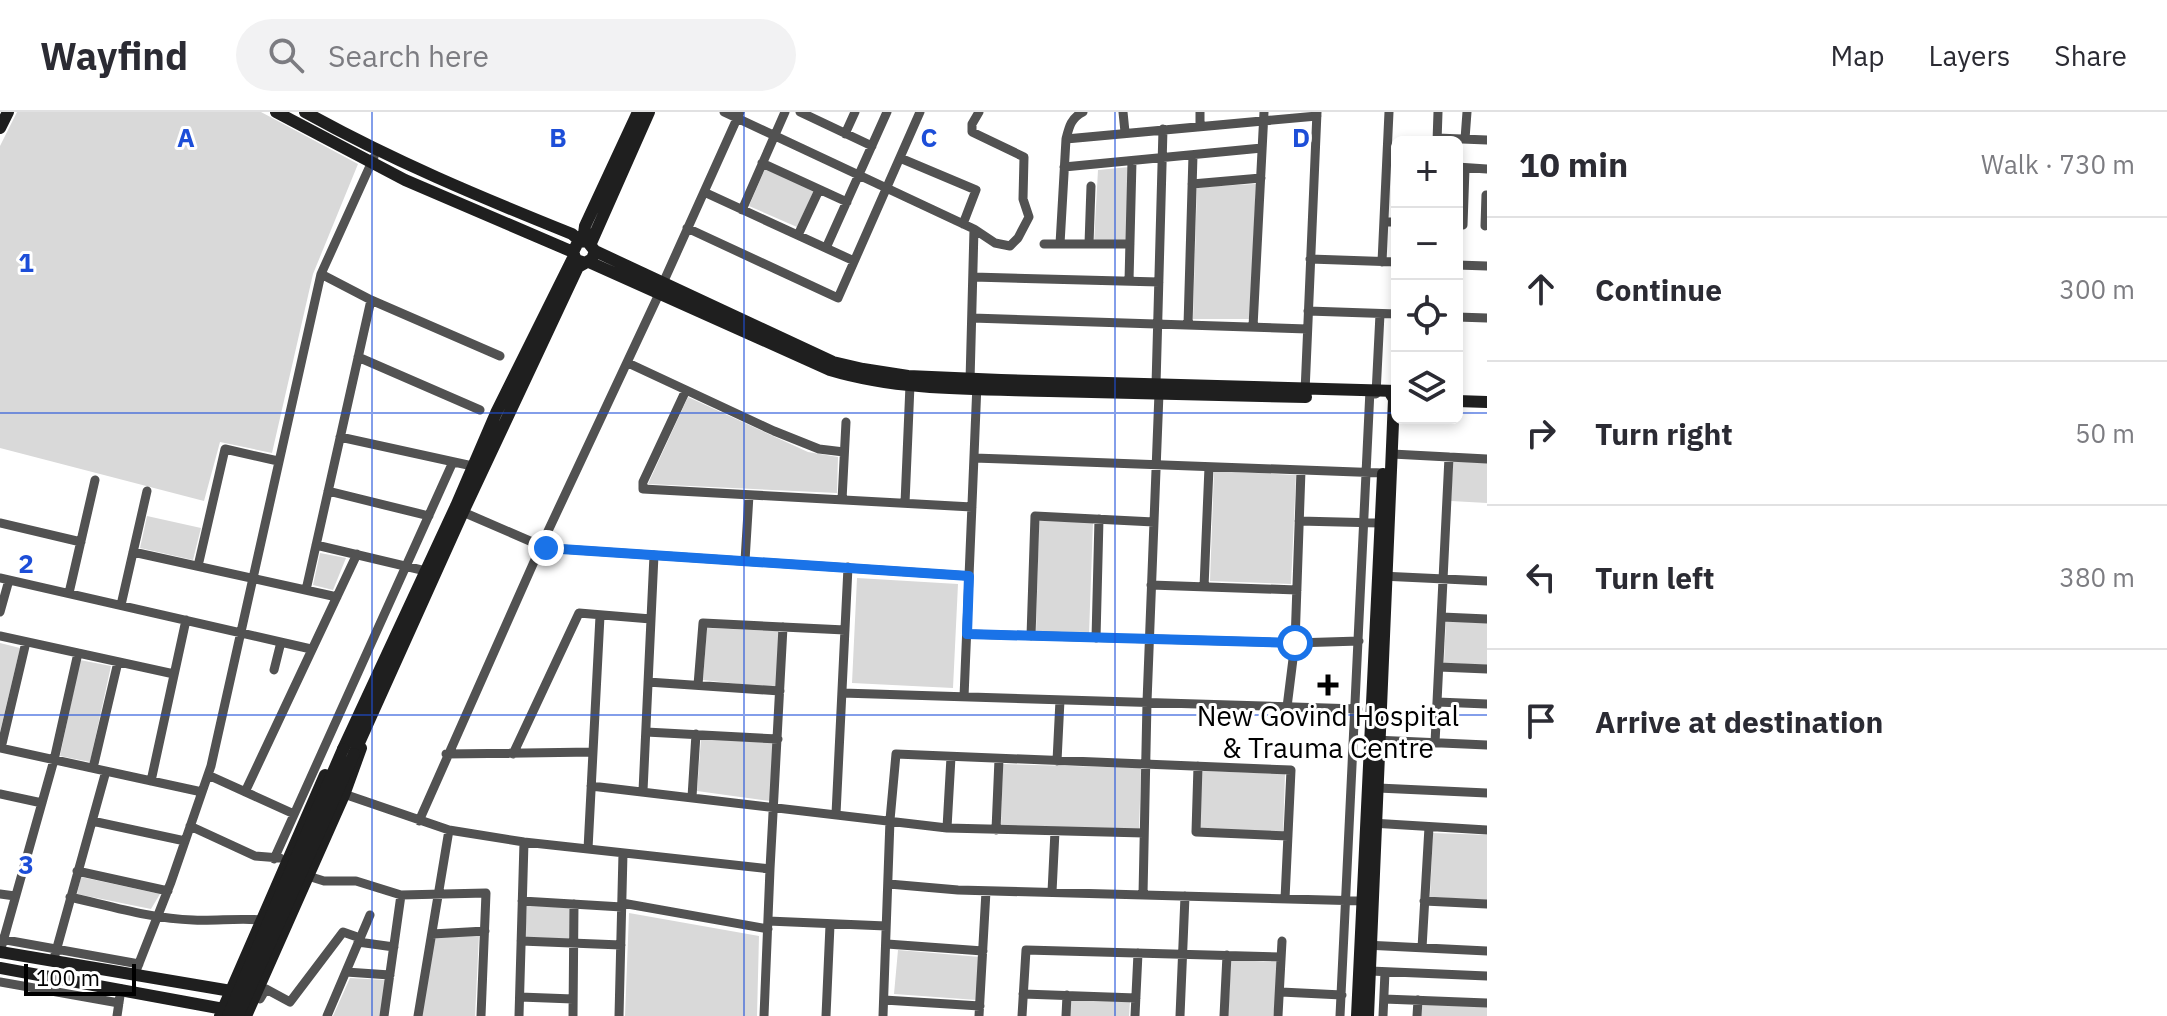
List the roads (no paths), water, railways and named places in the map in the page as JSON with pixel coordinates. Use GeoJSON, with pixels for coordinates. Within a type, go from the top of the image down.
{"type":"FeatureCollection","features":[{"type":"Feature","properties":{"kind":"street"},"geometry":{"type":"LineString","coordinates":[[0,128],[8,112]]}},
{"type":"Feature","properties":{"kind":"street"},"geometry":{"type":"LineString","coordinates":[[276,112],[661,288],[833,362],[910,385],[974,383],[1384,396]]}},
{"type":"Feature","properties":{"kind":"street"},"geometry":{"type":"LineString","coordinates":[[305,112],[374,157]]}},
{"type":"Feature","properties":{"kind":"street"},"geometry":{"type":"LineString","coordinates":[[584,251],[585,226],[638,112]]}},
{"type":"Feature","properties":{"kind":"street"},"geometry":{"type":"LineString","coordinates":[[238,1016],[349,752],[356,721],[578,267],[649,112]]}},
{"type":"Feature","properties":{"kind":"street"},"geometry":{"type":"LineString","coordinates":[[724,112],[739,115],[974,229],[995,243],[1010,246],[1029,217],[1023,199],[1024,157],[972,132],[972,124],[979,112]]}},
{"type":"Feature","properties":{"kind":"street"},"geometry":{"type":"LineString","coordinates":[[742,210],[785,112]]}},
{"type":"Feature","properties":{"kind":"street"},"geometry":{"type":"LineString","coordinates":[[800,112],[872,146]]}},
{"type":"Feature","properties":{"kind":"street"},"geometry":{"type":"LineString","coordinates":[[845,134],[855,112]]}},
{"type":"Feature","properties":{"kind":"street"},"geometry":{"type":"LineString","coordinates":[[826,248],[887,112]]}},
{"type":"Feature","properties":{"kind":"street"},"geometry":{"type":"LineString","coordinates":[[687,228],[838,298],[920,112]]}},
{"type":"Feature","properties":{"kind":"street"},"geometry":{"type":"LineString","coordinates":[[1060,244],[1066,139],[1076,115],[1083,112]]}},
{"type":"Feature","properties":{"kind":"street"},"geometry":{"type":"LineString","coordinates":[[1123,112],[1125,132]]}},
{"type":"Feature","properties":{"kind":"street"},"geometry":{"type":"LineString","coordinates":[[1200,112],[1200,126]]}},
{"type":"Feature","properties":{"kind":"street"},"geometry":{"type":"LineString","coordinates":[[1382,262],[1389,112]]}},
{"type":"Feature","properties":{"kind":"street"},"geometry":{"type":"LineString","coordinates":[[1437,136],[1438,112]]}},
{"type":"Feature","properties":{"kind":"street"},"geometry":{"type":"LineString","coordinates":[[1467,112],[1465,139],[1487,140]]}},
{"type":"Feature","properties":{"kind":"street"},"geometry":{"type":"LineString","coordinates":[[1066,139],[1200,126],[1230,117],[1317,114],[1305,393]]}},
{"type":"Feature","properties":{"kind":"street"},"geometry":{"type":"LineString","coordinates":[[419,821],[446,754],[628,363],[739,115]]}},
{"type":"Feature","properties":{"kind":"street"},"geometry":{"type":"LineString","coordinates":[[1253,327],[1264,116]]}},
{"type":"Feature","properties":{"kind":"street"},"geometry":{"type":"LineString","coordinates":[[1143,895],[1163,129]]}},
{"type":"Feature","properties":{"kind":"street"},"geometry":{"type":"LineString","coordinates":[[1064,167],[1262,148]]}},
{"type":"Feature","properties":{"kind":"street"},"geometry":{"type":"LineString","coordinates":[[1188,325],[1193,155]]}},
{"type":"Feature","properties":{"kind":"street"},"geometry":{"type":"LineString","coordinates":[[136,970],[168,891],[208,775],[321,274],[374,157]]}},
{"type":"Feature","properties":{"kind":"street"},"geometry":{"type":"LineString","coordinates":[[900,158],[976,190],[963,224]]}},
{"type":"Feature","properties":{"kind":"street"},"geometry":{"type":"LineString","coordinates":[[1129,281],[1132,161]]}},
{"type":"Feature","properties":{"kind":"street"},"geometry":{"type":"LineString","coordinates":[[762,163],[847,202]]}},
{"type":"Feature","properties":{"kind":"street"},"geometry":{"type":"LineString","coordinates":[[1463,168],[1487,169]]}},
{"type":"Feature","properties":{"kind":"street"},"geometry":{"type":"LineString","coordinates":[[1192,184],[1261,178]]}},
{"type":"Feature","properties":{"kind":"street"},"geometry":{"type":"LineString","coordinates":[[1462,208],[1463,185]]}},
{"type":"Feature","properties":{"kind":"street"},"geometry":{"type":"LineString","coordinates":[[1089,244],[1091,186]]}},
{"type":"Feature","properties":{"kind":"street"},"geometry":{"type":"LineString","coordinates":[[798,235],[819,190]]}},
{"type":"Feature","properties":{"kind":"street"},"geometry":{"type":"LineString","coordinates":[[704,192],[854,261]]}},
{"type":"Feature","properties":{"kind":"street"},"geometry":{"type":"LineString","coordinates":[[1463,225],[1486,226],[1487,195],[1464,194]]}},
{"type":"Feature","properties":{"kind":"street"},"geometry":{"type":"LineString","coordinates":[[1384,222],[1391,222]]}},
{"type":"Feature","properties":{"kind":"street"},"geometry":{"type":"LineString","coordinates":[[964,697],[974,458],[974,229]]}},
{"type":"Feature","properties":{"kind":"street"},"geometry":{"type":"LineString","coordinates":[[1044,244],[1130,244]]}},
{"type":"Feature","properties":{"kind":"street"},"geometry":{"type":"LineString","coordinates":[[1310,259],[1391,262]]}},
{"type":"Feature","properties":{"kind":"street"},"geometry":{"type":"LineString","coordinates":[[1463,265],[1487,266]]}},
{"type":"Feature","properties":{"kind":"street"},"geometry":{"type":"LineString","coordinates":[[321,274],[371,300],[500,356]]}},
{"type":"Feature","properties":{"kind":"street"},"geometry":{"type":"LineString","coordinates":[[973,277],[1159,282]]}},
{"type":"Feature","properties":{"kind":"street"},"geometry":{"type":"LineString","coordinates":[[306,590],[371,300]]}},
{"type":"Feature","properties":{"kind":"street"},"geometry":{"type":"LineString","coordinates":[[1308,311],[1391,314]]}},
{"type":"Feature","properties":{"kind":"street"},"geometry":{"type":"LineString","coordinates":[[1357,1016],[1367,945],[1382,576],[1380,523],[1384,396],[1380,314]]}},
{"type":"Feature","properties":{"kind":"street"},"geometry":{"type":"LineString","coordinates":[[1463,317],[1487,318]]}},
{"type":"Feature","properties":{"kind":"street"},"geometry":{"type":"LineString","coordinates":[[972,318],[1307,329]]}},
{"type":"Feature","properties":{"kind":"street"},"geometry":{"type":"LineString","coordinates":[[358,357],[480,410]]}},
{"type":"Feature","properties":{"kind":"street"},"geometry":{"type":"LineString","coordinates":[[628,363],[808,445],[844,452]]}},
{"type":"Feature","properties":{"kind":"street"},"geometry":{"type":"LineString","coordinates":[[875,376],[974,383]]}},
{"type":"Feature","properties":{"kind":"street"},"geometry":{"type":"LineString","coordinates":[[905,503],[910,385]]}},
{"type":"Feature","properties":{"kind":"street"},"geometry":{"type":"LineString","coordinates":[[686,390],[643,482],[643,489],[972,507]]}},
{"type":"Feature","properties":{"kind":"street"},"geometry":{"type":"LineString","coordinates":[[1463,393],[1487,394]]}},
{"type":"Feature","properties":{"kind":"street"},"geometry":{"type":"LineString","coordinates":[[1368,1016],[1370,971],[1364,901],[1378,788],[1372,710],[1392,454],[1384,396]]}},
{"type":"Feature","properties":{"kind":"street"},"geometry":{"type":"LineString","coordinates":[[1340,1016],[1367,473],[1384,396]]}},
{"type":"Feature","properties":{"kind":"street"},"geometry":{"type":"LineString","coordinates":[[1463,401],[1487,402]]}},
{"type":"Feature","properties":{"kind":"street"},"geometry":{"type":"LineString","coordinates":[[842,500],[846,422]]}},
{"type":"Feature","properties":{"kind":"street"},"geometry":{"type":"LineString","coordinates":[[340,437],[478,468]]}},
{"type":"Feature","properties":{"kind":"street"},"geometry":{"type":"LineString","coordinates":[[198,566],[225,449],[278,461]]}},
{"type":"Feature","properties":{"kind":"street"},"geometry":{"type":"LineString","coordinates":[[1392,454],[1487,459]]}},
{"type":"Feature","properties":{"kind":"street"},"geometry":{"type":"LineString","coordinates":[[1435,743],[1449,457]]}},
{"type":"Feature","properties":{"kind":"street"},"geometry":{"type":"LineString","coordinates":[[974,458],[1383,473]]}},
{"type":"Feature","properties":{"kind":"street"},"geometry":{"type":"LineString","coordinates":[[224,1013],[231,990],[289,858],[317,778],[452,464]]}},
{"type":"Feature","properties":{"kind":"street"},"geometry":{"type":"LineString","coordinates":[[1204,587],[1209,467]]}},
{"type":"Feature","properties":{"kind":"street"},"geometry":{"type":"LineString","coordinates":[[248,1016],[360,756],[364,733],[430,572],[463,512],[478,468]]}},
{"type":"Feature","properties":{"kind":"street"},"geometry":{"type":"LineString","coordinates":[[1287,707],[1295,643],[1301,470]]}},
{"type":"Feature","properties":{"kind":"street"},"geometry":{"type":"LineString","coordinates":[[69,593],[95,480]]}},
{"type":"Feature","properties":{"kind":"street"},"geometry":{"type":"LineString","coordinates":[[121,605],[147,491]]}},
{"type":"Feature","properties":{"kind":"street"},"geometry":{"type":"LineString","coordinates":[[328,491],[429,516]]}},
{"type":"Feature","properties":{"kind":"street"},"geometry":{"type":"LineString","coordinates":[[745,561],[749,495]]}},
{"type":"Feature","properties":{"kind":"street"},"geometry":{"type":"LineString","coordinates":[[463,512],[541,546],[969,576]]}},
{"type":"Feature","properties":{"kind":"street"},"geometry":{"type":"LineString","coordinates":[[1031,636],[1035,516],[1154,522]]}},
{"type":"Feature","properties":{"kind":"street"},"geometry":{"type":"LineString","coordinates":[[1096,638],[1099,519]]}},
{"type":"Feature","properties":{"kind":"street"},"geometry":{"type":"LineString","coordinates":[[1299,521],[1380,523]]}},
{"type":"Feature","properties":{"kind":"street"},"geometry":{"type":"LineString","coordinates":[[0,523],[81,542]]}},
{"type":"Feature","properties":{"kind":"street"},"geometry":{"type":"LineString","coordinates":[[316,545],[430,572]]}},
{"type":"Feature","properties":{"kind":"street"},"geometry":{"type":"LineString","coordinates":[[133,552],[337,597]]}},
{"type":"Feature","properties":{"kind":"street"},"geometry":{"type":"LineString","coordinates":[[245,792],[357,554]]}},
{"type":"Feature","properties":{"kind":"street"},"geometry":{"type":"LineString","coordinates":[[643,791],[654,555]]}},
{"type":"Feature","properties":{"kind":"street"},"geometry":{"type":"LineString","coordinates":[[836,814],[848,567]]}},
{"type":"Feature","properties":{"kind":"street"},"geometry":{"type":"LineString","coordinates":[[1382,576],[1487,581]]}},
{"type":"Feature","properties":{"kind":"street"},"geometry":{"type":"LineString","coordinates":[[0,612],[4,579],[311,649]]}},
{"type":"Feature","properties":{"kind":"street"},"geometry":{"type":"LineString","coordinates":[[1151,585],[1297,590]]}},
{"type":"Feature","properties":{"kind":"street"},"geometry":{"type":"LineString","coordinates":[[513,754],[579,613],[651,619]]}},
{"type":"Feature","properties":{"kind":"street"},"geometry":{"type":"LineString","coordinates":[[588,849],[600,616]]}},
{"type":"Feature","properties":{"kind":"street"},"geometry":{"type":"LineString","coordinates":[[1442,617],[1487,619]]}},
{"type":"Feature","properties":{"kind":"street"},"geometry":{"type":"LineString","coordinates":[[151,781],[186,620]]}},
{"type":"Feature","properties":{"kind":"street"},"geometry":{"type":"LineString","coordinates":[[698,685],[703,623],[845,630]]}},
{"type":"Feature","properties":{"kind":"street"},"geometry":{"type":"LineString","coordinates":[[764,1016],[783,627]]}},
{"type":"Feature","properties":{"kind":"street"},"geometry":{"type":"LineString","coordinates":[[967,634],[1295,643],[1359,641]]}},
{"type":"Feature","properties":{"kind":"street"},"geometry":{"type":"LineString","coordinates":[[0,636],[174,674]]}},
{"type":"Feature","properties":{"kind":"street"},"geometry":{"type":"LineString","coordinates":[[26,642],[1,748],[202,792]]}},
{"type":"Feature","properties":{"kind":"street"},"geometry":{"type":"LineString","coordinates":[[274,670],[281,642]]}},
{"type":"Feature","properties":{"kind":"street"},"geometry":{"type":"LineString","coordinates":[[78,653],[54,760],[1,946],[136,970],[255,996]]}},
{"type":"Feature","properties":{"kind":"street"},"geometry":{"type":"LineString","coordinates":[[93,768],[118,662]]}},
{"type":"Feature","properties":{"kind":"street"},"geometry":{"type":"LineString","coordinates":[[1439,667],[1487,669]]}},
{"type":"Feature","properties":{"kind":"street"},"geometry":{"type":"LineString","coordinates":[[648,682],[780,691]]}},
{"type":"Feature","properties":{"kind":"street"},"geometry":{"type":"LineString","coordinates":[[842,693],[1372,710]]}},
{"type":"Feature","properties":{"kind":"street"},"geometry":{"type":"LineString","coordinates":[[1057,761],[1060,700]]}},
{"type":"Feature","properties":{"kind":"street"},"geometry":{"type":"LineString","coordinates":[[1437,702],[1487,704]]}},
{"type":"Feature","properties":{"kind":"street"},"geometry":{"type":"LineString","coordinates":[[274,859],[294,814],[345,730],[356,721]]}},
{"type":"Feature","properties":{"kind":"street"},"geometry":{"type":"LineString","coordinates":[[646,732],[778,739]]}},
{"type":"Feature","properties":{"kind":"street"},"geometry":{"type":"LineString","coordinates":[[224,1013],[349,752],[364,733]]}},
{"type":"Feature","properties":{"kind":"street"},"geometry":{"type":"LineString","coordinates":[[692,797],[696,734]]}},
{"type":"Feature","properties":{"kind":"street"},"geometry":{"type":"LineString","coordinates":[[1375,740],[1487,745]]}},
{"type":"Feature","properties":{"kind":"street"},"geometry":{"type":"LineString","coordinates":[[446,754],[593,752]]}},
{"type":"Feature","properties":{"kind":"street"},"geometry":{"type":"LineString","coordinates":[[883,1016],[890,820],[896,754],[1291,770],[1285,899]]}},
{"type":"Feature","properties":{"kind":"street"},"geometry":{"type":"LineString","coordinates":[[947,828],[951,757]]}},
{"type":"Feature","properties":{"kind":"street"},"geometry":{"type":"LineString","coordinates":[[996,830],[999,759]]}},
{"type":"Feature","properties":{"kind":"street"},"geometry":{"type":"LineString","coordinates":[[1198,766],[1196,832],[1288,836]]}},
{"type":"Feature","properties":{"kind":"street"},"geometry":{"type":"LineString","coordinates":[[54,955],[106,771]]}},
{"type":"Feature","properties":{"kind":"street"},"geometry":{"type":"LineString","coordinates":[[208,775],[294,814]]}},
{"type":"Feature","properties":{"kind":"street"},"geometry":{"type":"LineString","coordinates":[[317,778],[344,795],[449,830],[524,842],[770,869]]}},
{"type":"Feature","properties":{"kind":"street"},"geometry":{"type":"LineString","coordinates":[[591,786],[947,828],[1144,833]]}},
{"type":"Feature","properties":{"kind":"street"},"geometry":{"type":"LineString","coordinates":[[1378,788],[1487,793]]}},
{"type":"Feature","properties":{"kind":"street"},"geometry":{"type":"LineString","coordinates":[[0,794],[42,803]]}},
{"type":"Feature","properties":{"kind":"street"},"geometry":{"type":"LineString","coordinates":[[92,821],[185,841]]}},
{"type":"Feature","properties":{"kind":"street"},"geometry":{"type":"LineString","coordinates":[[1372,823],[1487,830]]}},
{"type":"Feature","properties":{"kind":"street"},"geometry":{"type":"LineString","coordinates":[[190,826],[255,856],[289,858]]}},
{"type":"Feature","properties":{"kind":"street"},"geometry":{"type":"LineString","coordinates":[[1422,948],[1429,827]]}},
{"type":"Feature","properties":{"kind":"street"},"geometry":{"type":"LineString","coordinates":[[418,1016],[449,830]]}},
{"type":"Feature","properties":{"kind":"street"},"geometry":{"type":"LineString","coordinates":[[1052,892],[1055,831]]}},
{"type":"Feature","properties":{"kind":"street"},"geometry":{"type":"LineString","coordinates":[[519,1016],[524,842]]}},
{"type":"Feature","properties":{"kind":"street"},"geometry":{"type":"LineString","coordinates":[[619,1016],[623,853]]}},
{"type":"Feature","properties":{"kind":"street"},"geometry":{"type":"LineString","coordinates":[[77,871],[168,891]]}},
{"type":"Feature","properties":{"kind":"street"},"geometry":{"type":"LineString","coordinates":[[308,876],[324,881],[356,881],[401,895],[486,893],[481,1016]]}},
{"type":"Feature","properties":{"kind":"street"},"geometry":{"type":"LineString","coordinates":[[889,884],[986,891],[1364,901]]}},
{"type":"Feature","properties":{"kind":"street"},"geometry":{"type":"LineString","coordinates":[[884,1000],[979,1011],[986,891]]}},
{"type":"Feature","properties":{"kind":"street"},"geometry":{"type":"LineString","coordinates":[[0,894],[15,896]]}},
{"type":"Feature","properties":{"kind":"street"},"geometry":{"type":"LineString","coordinates":[[384,1016],[401,895]]}},
{"type":"Feature","properties":{"kind":"street"},"geometry":{"type":"LineString","coordinates":[[1180,1016],[1185,896]]}},
{"type":"Feature","properties":{"kind":"street"},"geometry":{"type":"LineString","coordinates":[[70,897],[158,916],[194,920],[262,920]]}},
{"type":"Feature","properties":{"kind":"street"},"geometry":{"type":"LineString","coordinates":[[522,901],[622,905],[768,925],[886,926]]}},
{"type":"Feature","properties":{"kind":"street"},"geometry":{"type":"LineString","coordinates":[[1424,901],[1487,904]]}},
{"type":"Feature","properties":{"kind":"street"},"geometry":{"type":"LineString","coordinates":[[573,1016],[574,904]]}},
{"type":"Feature","properties":{"kind":"street"},"geometry":{"type":"LineString","coordinates":[[327,1016],[370,915]]}},
{"type":"Feature","properties":{"kind":"street"},"geometry":{"type":"LineString","coordinates":[[826,1016],[830,925]]}},
{"type":"Feature","properties":{"kind":"street"},"geometry":{"type":"LineString","coordinates":[[432,934],[485,931]]}},
{"type":"Feature","properties":{"kind":"street"},"geometry":{"type":"LineString","coordinates":[[248,1016],[264,990],[290,1002],[343,932],[359,940],[394,947]]}},
{"type":"Feature","properties":{"kind":"street"},"geometry":{"type":"LineString","coordinates":[[521,941],[621,945]]}},
{"type":"Feature","properties":{"kind":"street"},"geometry":{"type":"LineString","coordinates":[[1278,1016],[1282,941]]}},
{"type":"Feature","properties":{"kind":"street"},"geometry":{"type":"LineString","coordinates":[[887,944],[983,951]]}},
{"type":"Feature","properties":{"kind":"street"},"geometry":{"type":"LineString","coordinates":[[1367,945],[1487,951]]}},
{"type":"Feature","properties":{"kind":"street"},"geometry":{"type":"LineString","coordinates":[[1022,1016],[1026,950],[1281,957]]}},
{"type":"Feature","properties":{"kind":"street"},"geometry":{"type":"LineString","coordinates":[[1135,1016],[1138,953]]}},
{"type":"Feature","properties":{"kind":"street"},"geometry":{"type":"LineString","coordinates":[[1224,1016],[1227,955]]}},
{"type":"Feature","properties":{"kind":"street"},"geometry":{"type":"LineString","coordinates":[[0,968],[45,983]]}},
{"type":"Feature","properties":{"kind":"street"},"geometry":{"type":"LineString","coordinates":[[1370,971],[1487,976]]}},
{"type":"Feature","properties":{"kind":"street"},"geometry":{"type":"LineString","coordinates":[[346,972],[390,975]]}},
{"type":"Feature","properties":{"kind":"street"},"geometry":{"type":"LineString","coordinates":[[1383,1016],[1385,972]]}},
{"type":"Feature","properties":{"kind":"street"},"geometry":{"type":"LineString","coordinates":[[0,982],[45,983],[248,1016]]}},
{"type":"Feature","properties":{"kind":"street"},"geometry":{"type":"LineString","coordinates":[[1281,992],[1342,995]]}},
{"type":"Feature","properties":{"kind":"street"},"geometry":{"type":"LineString","coordinates":[[1023,994],[1136,998]]}},
{"type":"Feature","properties":{"kind":"street"},"geometry":{"type":"LineString","coordinates":[[1066,1016],[1067,995]]}},
{"type":"Feature","properties":{"kind":"street"},"geometry":{"type":"LineString","coordinates":[[117,1016],[120,996]]}},
{"type":"Feature","properties":{"kind":"street"},"geometry":{"type":"LineString","coordinates":[[520,997],[573,999]]}},
{"type":"Feature","properties":{"kind":"street"},"geometry":{"type":"LineString","coordinates":[[1384,999],[1487,1003]]}},
{"type":"Feature","properties":{"kind":"street"},"geometry":{"type":"LineString","coordinates":[[1417,1016],[1418,1000]]}},
{"type":"Feature","properties":{"kind":"place","name":"New Govind Hospital & Trauma Centre"},"geometry":{"type":"Point","coordinates":[1328,685]}}]}
